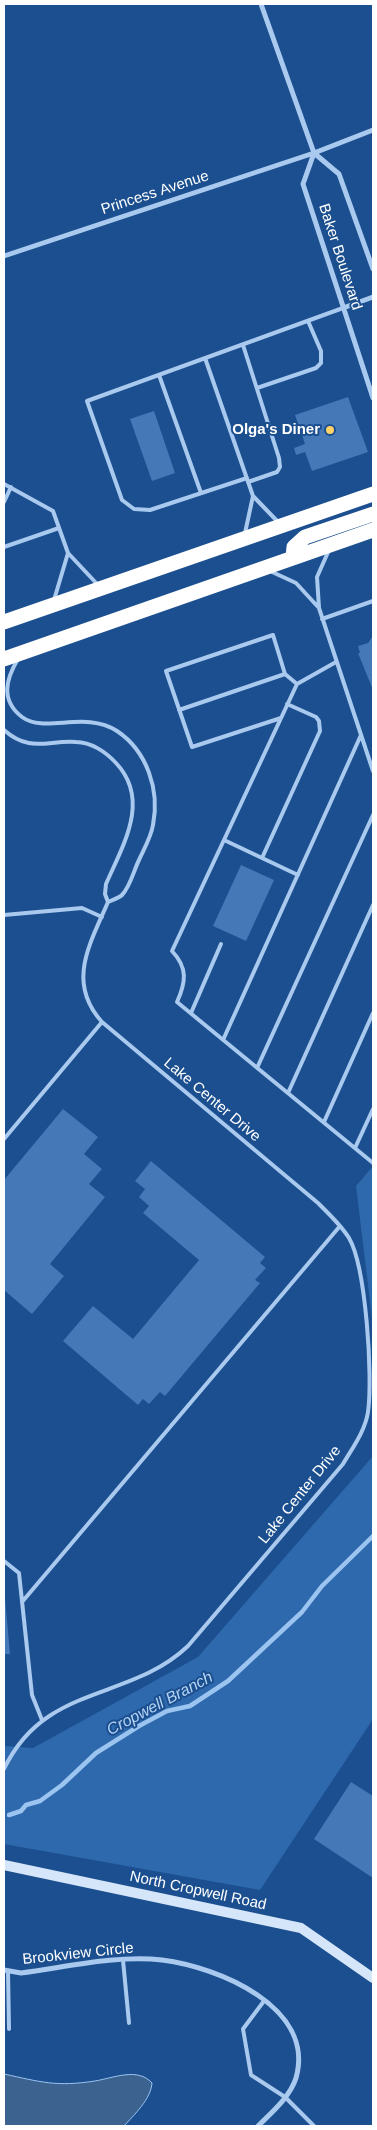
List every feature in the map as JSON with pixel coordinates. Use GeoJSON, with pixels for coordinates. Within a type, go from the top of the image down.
{"type":"FeatureCollection","features":[{"type":"Feature","properties":{"kind":"highway"},"geometry":{"type":"LineString","coordinates":[[4,622],[373,494]]}},
{"type":"Feature","properties":{"kind":"highway"},"geometry":{"type":"LineString","coordinates":[[293,558],[294,547],[305,537],[373,514]]}},
{"type":"Feature","properties":{"kind":"highway"},"geometry":{"type":"LineString","coordinates":[[4,659],[373,530]]}},
{"type":"Feature","properties":{"kind":"street"},"geometry":{"type":"LineString","coordinates":[[261,4],[314,153]]}},
{"type":"Feature","properties":{"kind":"street","name":"Princess Avenue"},"geometry":{"type":"LineString","coordinates":[[4,256],[314,153],[373,130]]}},
{"type":"Feature","properties":{"kind":"street","name":"Baker Boulevard"},"geometry":{"type":"LineString","coordinates":[[373,269],[339,174],[314,153],[303,184],[373,398]]}},
{"type":"Feature","properties":{"kind":"street"},"geometry":{"type":"LineString","coordinates":[[343,308],[373,297]]}},
{"type":"Feature","properties":{"kind":"street","name":"North Cropwell Road"},"geometry":{"type":"LineString","coordinates":[[4,1865],[301,1928],[373,1978]]}},
{"type":"Feature","properties":{"kind":"street","name":"Brookview Circle"},"geometry":{"type":"LineString","coordinates":[[6,1971],[21,1973],[124,1960],[162,1960],[202,1969],[236,1981],[277,2011],[296,2036],[299,2056],[295,2080],[285,2097],[258,2126]]}},
{"type":"Feature","properties":{"kind":"lane"},"geometry":{"type":"LineString","coordinates":[[243,345],[280,458],[280,467],[277,472],[201,493],[150,510],[142,511],[128,506],[122,500],[87,401],[343,308]]}},
{"type":"Feature","properties":{"kind":"lane"},"geometry":{"type":"LineString","coordinates":[[256,388],[316,368],[321,363],[321,352],[308,321]]}},
{"type":"Feature","properties":{"kind":"lane"},"geometry":{"type":"LineString","coordinates":[[205,358],[253,496],[283,526]]}},
{"type":"Feature","properties":{"kind":"lane"},"geometry":{"type":"LineString","coordinates":[[159,375],[201,493]]}},
{"type":"Feature","properties":{"kind":"lane"},"geometry":{"type":"LineString","coordinates":[[4,484],[53,511],[68,553],[101,589]]}},
{"type":"Feature","properties":{"kind":"lane"},"geometry":{"type":"LineString","coordinates":[[4,502],[11,488]]}},
{"type":"Feature","properties":{"kind":"lane"},"geometry":{"type":"LineString","coordinates":[[243,540],[253,496]]}},
{"type":"Feature","properties":{"kind":"lane"},"geometry":{"type":"LineString","coordinates":[[4,547],[59,528]]}},
{"type":"Feature","properties":{"kind":"lane"},"geometry":{"type":"LineString","coordinates":[[331,545],[317,577],[318,608],[373,771]]}},
{"type":"Feature","properties":{"kind":"lane"},"geometry":{"type":"LineString","coordinates":[[52,606],[68,553]]}},
{"type":"Feature","properties":{"kind":"lane"},"geometry":{"type":"LineString","coordinates":[[263,568],[296,583],[318,608]]}},
{"type":"Feature","properties":{"kind":"lane"},"geometry":{"type":"LineString","coordinates":[[322,619],[373,601]]}},
{"type":"Feature","properties":{"kind":"lane"},"geometry":{"type":"LineString","coordinates":[[281,718],[192,747],[166,671],[272,635],[285,674],[297,684]]}},
{"type":"Feature","properties":{"kind":"lane","name":"Lake Center Drive"},"geometry":{"type":"LineString","coordinates":[[4,1769],[21,1742],[42,1720],[70,1703],[144,1675],[172,1662],[188,1646],[343,1464],[361,1433],[368,1414],[370,1390],[360,1269],[350,1240],[340,1226],[318,1203],[102,1022],[86,1002],[82,977],[84,964],[108,902],[122,895],[153,826],[154,789],[145,761],[126,738],[106,725],[91,721],[41,724],[20,716],[9,700],[7,680],[21,653]]}},
{"type":"Feature","properties":{"kind":"lane"},"geometry":{"type":"LineString","coordinates":[[336,662],[297,684],[172,951],[184,968],[185,978],[177,1002],[373,1163]]}},
{"type":"Feature","properties":{"kind":"lane"},"geometry":{"type":"LineString","coordinates":[[179,710],[285,674]]}},
{"type":"Feature","properties":{"kind":"lane"},"geometry":{"type":"LineString","coordinates":[[262,858],[320,731],[319,721],[316,717],[287,704]]}},
{"type":"Feature","properties":{"kind":"lane","name":"Lake Center Drive"},"geometry":{"type":"LineString","coordinates":[[4,730],[17,740],[36,745],[70,742],[86,743],[108,755],[126,777],[133,796],[133,819],[106,884],[105,894],[108,902]]}},
{"type":"Feature","properties":{"kind":"lane"},"geometry":{"type":"LineString","coordinates":[[223,1040],[361,735]]}},
{"type":"Feature","properties":{"kind":"lane"},"geometry":{"type":"LineString","coordinates":[[257,1068],[373,815]]}},
{"type":"Feature","properties":{"kind":"lane"},"geometry":{"type":"LineString","coordinates":[[224,840],[298,875]]}},
{"type":"Feature","properties":{"kind":"lane"},"geometry":{"type":"LineString","coordinates":[[288,1093],[373,905]]}},
{"type":"Feature","properties":{"kind":"lane"},"geometry":{"type":"LineString","coordinates":[[4,915],[82,908],[102,917]]}},
{"type":"Feature","properties":{"kind":"lane"},"geometry":{"type":"LineString","coordinates":[[191,1013],[222,944]]}},
{"type":"Feature","properties":{"kind":"lane"},"geometry":{"type":"LineString","coordinates":[[324,1122],[373,1012]]}},
{"type":"Feature","properties":{"kind":"lane"},"geometry":{"type":"LineString","coordinates":[[4,1139],[102,1022]]}},
{"type":"Feature","properties":{"kind":"lane"},"geometry":{"type":"LineString","coordinates":[[355,1148],[373,1109]]}},
{"type":"Feature","properties":{"kind":"lane"},"geometry":{"type":"LineString","coordinates":[[22,1602],[340,1226]]}},
{"type":"Feature","properties":{"kind":"lane"},"geometry":{"type":"LineString","coordinates":[[4,1561],[19,1573],[32,1695],[42,1720]]}},
{"type":"Feature","properties":{"kind":"lane"},"geometry":{"type":"LineString","coordinates":[[124,1960],[129,2023]]}},
{"type":"Feature","properties":{"kind":"lane"},"geometry":{"type":"LineString","coordinates":[[6,1971],[9,2028]]}},
{"type":"Feature","properties":{"kind":"lane"},"geometry":{"type":"LineString","coordinates":[[264,2001],[243,2029],[251,2075],[285,2097],[314,2126]]}},
{"type":"Feature","properties":{"kind":"shaded area"},"geometry":{"type":"Polygon","coordinates":[[[373,1166],[373,1326],[356,1186],[373,1166]]]}},
{"type":"Feature","properties":{"kind":"shaded area"},"geometry":{"type":"Polygon","coordinates":[[[373,1456],[373,1719],[260,1890],[4,1844],[4,1746],[33,1748],[198,1657],[373,1456]]]}},
{"type":"Feature","properties":{"kind":"shaded area"},"geometry":{"type":"Polygon","coordinates":[[[4,2074],[59,2084],[81,2083],[133,2075],[146,2078],[152,2083],[149,2095],[124,2126],[4,2126],[4,2074]]]}},
{"type":"Feature","properties":{"kind":"building","name":"Olga's Diner"},"geometry":{"type":"Polygon","coordinates":[[[348,397],[368,452],[312,471],[305,452],[296,455],[294,448],[305,444],[295,415],[348,397]]]}},
{"type":"Feature","properties":{"kind":"building"},"geometry":{"type":"Polygon","coordinates":[[[154,411],[175,473],[152,481],[130,419],[154,411]]]}},
{"type":"Feature","properties":{"kind":"building"},"geometry":{"type":"Polygon","coordinates":[[[373,636],[373,690],[358,653],[360,653],[358,646],[368,643],[373,636]]]}},
{"type":"Feature","properties":{"kind":"building"},"geometry":{"type":"Polygon","coordinates":[[[241,865],[274,880],[246,941],[213,926],[241,865]]]}},
{"type":"Feature","properties":{"kind":"building"},"geometry":{"type":"Polygon","coordinates":[[[63,1109],[98,1137],[84,1154],[102,1169],[89,1184],[105,1197],[50,1264],[64,1276],[32,1314],[4,1290],[4,1180],[63,1109]]]}},
{"type":"Feature","properties":{"kind":"building"},"geometry":{"type":"Polygon","coordinates":[[[151,1161],[265,1257],[260,1263],[266,1268],[255,1280],[260,1283],[165,1396],[160,1392],[149,1404],[143,1399],[138,1405],[63,1341],[93,1306],[133,1339],[199,1260],[143,1213],[149,1206],[139,1197],[145,1189],[135,1181],[151,1161]]]}},
{"type":"Feature","properties":{"kind":"building"},"geometry":{"type":"Polygon","coordinates":[[[4,1587],[10,1654],[4,1654],[4,1587]]]}},
{"type":"Feature","properties":{"kind":"building"},"geometry":{"type":"Polygon","coordinates":[[[351,1782],[373,1796],[373,1878],[314,1839],[351,1782]]]}},
{"type":"Feature","properties":{"kind":"waterway","name":"Cropwell Branch"},"geometry":{"type":"LineString","coordinates":[[9,1815],[21,1811],[26,1805],[40,1801],[62,1785],[96,1753],[139,1726],[167,1711],[190,1706],[228,1681],[302,1612],[322,1586],[373,1536]]}},
{"type":"Feature","properties":{"kind":"place","name":"Olga's Diner"},"geometry":{"type":"Point","coordinates":[330,430]}}]}
